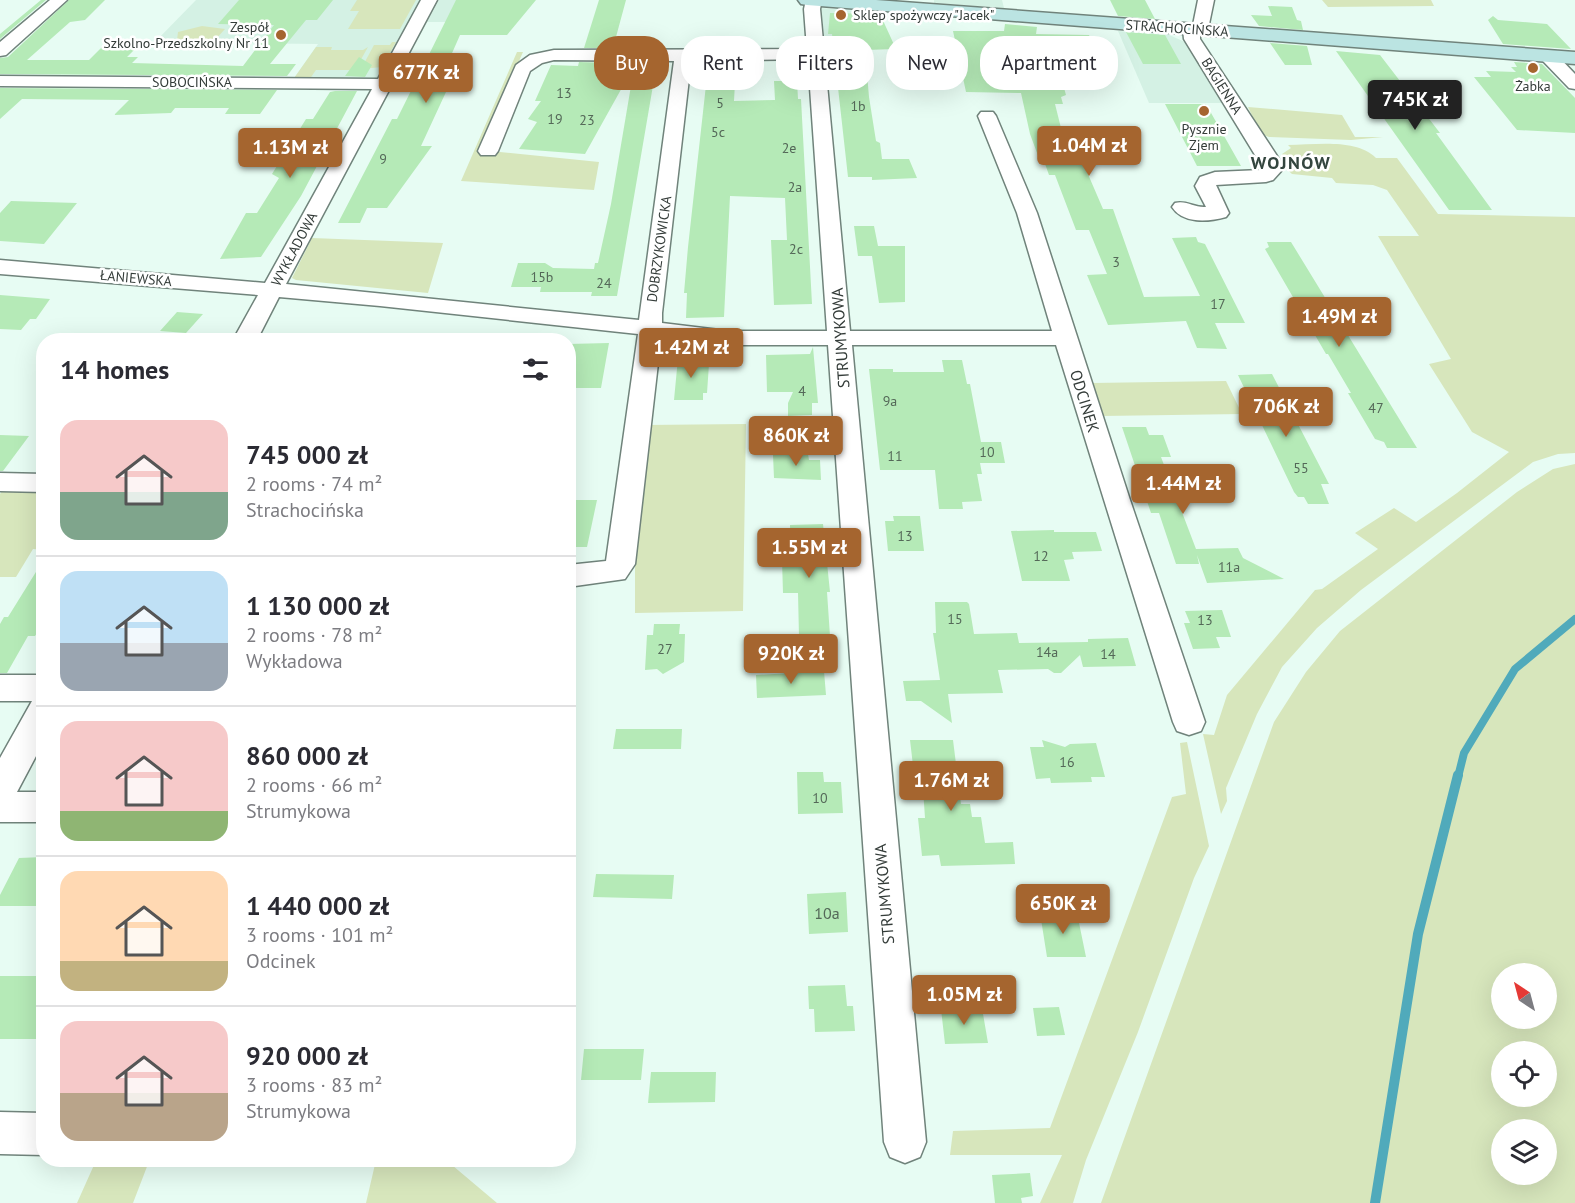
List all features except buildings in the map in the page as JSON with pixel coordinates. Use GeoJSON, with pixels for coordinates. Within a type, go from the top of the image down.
{"type":"FeatureCollection","features":[{"type":"Feature","properties":{"kind":"main road","name":"STRACHOCIŃSKA"},"geometry":{"type":"LineString","coordinates":[[807,0],[1575,58]]}},
{"type":"Feature","properties":{"kind":"street"},"geometry":{"type":"LineString","coordinates":[[0,51],[59,0]]}},
{"type":"Feature","properties":{"kind":"street","name":"WYKŁADOWA"},"geometry":{"type":"LineString","coordinates":[[249,333],[429,0]]}},
{"type":"Feature","properties":{"kind":"street","name":"STRUMYKOWA"},"geometry":{"type":"LineString","coordinates":[[814,0],[812,9],[814,36]]}},
{"type":"Feature","properties":{"kind":"street"},"geometry":{"type":"LineString","coordinates":[[1195,29],[1206,0]]}},
{"type":"Feature","properties":{"kind":"street","name":"BAGIENNA"},"geometry":{"type":"LineString","coordinates":[[1182,207],[1193,213],[1220,213],[1205,186],[1208,181],[1215,178],[1258,177],[1273,169],[1271,162],[1256,142],[1192,39],[1195,29]]}},
{"type":"Feature","properties":{"kind":"street"},"geometry":{"type":"LineString","coordinates":[[488,151],[527,62],[554,55],[681,56]]}},
{"type":"Feature","properties":{"kind":"street"},"geometry":{"type":"LineString","coordinates":[[1548,56],[1571,79]]}},
{"type":"Feature","properties":{"kind":"street","name":"DOBRZYKOWICKA"},"geometry":{"type":"LineString","coordinates":[[576,575],[615,572],[620,564],[681,79]]}},
{"type":"Feature","properties":{"kind":"street","name":"SOBOCIŃSKA"},"geometry":{"type":"LineString","coordinates":[[0,81],[383,84]]}},
{"type":"Feature","properties":{"kind":"street","name":"STRUMYKOWA"},"geometry":{"type":"LineString","coordinates":[[819,90],[904,1142]]}},
{"type":"Feature","properties":{"kind":"street","name":"ODCINEK"},"geometry":{"type":"LineString","coordinates":[[987,116],[1027,213],[1189,722]]}},
{"type":"Feature","properties":{"kind":"street","name":"ŁANIEWSKA"},"geometry":{"type":"LineString","coordinates":[[0,267],[273,290],[651,328],[728,338],[841,340],[1065,338]]}},
{"type":"Feature","properties":{"kind":"street"},"geometry":{"type":"LineString","coordinates":[[0,482],[36,483]]}},
{"type":"Feature","properties":{"kind":"street"},"geometry":{"type":"LineString","coordinates":[[0,688],[36,687]]}},
{"type":"Feature","properties":{"kind":"street"},"geometry":{"type":"LineString","coordinates":[[0,790],[36,724]]}},
{"type":"Feature","properties":{"kind":"street"},"geometry":{"type":"LineString","coordinates":[[0,807],[36,807]]}},
{"type":"Feature","properties":{"kind":"street"},"geometry":{"type":"LineString","coordinates":[[0,1133],[36,1134]]}},
{"type":"Feature","properties":{"kind":"shaded area","name":"Zespół Szkolno-Przedszkolny Nr 11"},"geometry":{"type":"Polygon","coordinates":[[[196,0],[420,0],[376,81],[292,81],[318,44],[155,42],[196,0]]]}},
{"type":"Feature","properties":{"kind":"shaded area"},"geometry":{"type":"Polygon","coordinates":[[[439,0],[472,0],[464,22],[427,22],[439,0]]]}},
{"type":"Feature","properties":{"kind":"shaded area"},"geometry":{"type":"Polygon","coordinates":[[[934,0],[1002,0],[1004,8],[934,3],[934,0]]]}},
{"type":"Feature","properties":{"kind":"shaded area"},"geometry":{"type":"Polygon","coordinates":[[[821,8],[880,13],[888,36],[886,40],[874,40],[874,36],[824,36],[821,8]]]}},
{"type":"Feature","properties":{"kind":"shaded area"},"geometry":{"type":"Polygon","coordinates":[[[1118,31],[1167,34],[1185,42],[1222,103],[1149,103],[1118,31]]]}},
{"type":"Feature","properties":{"kind":"green space"},"geometry":{"type":"Polygon","coordinates":[[[357,0],[416,0],[400,29],[348,29],[359,11],[350,11],[357,0]]]}},
{"type":"Feature","properties":{"kind":"green space"},"geometry":{"type":"Polygon","coordinates":[[[1322,0],[1431,0],[1434,6],[1328,7],[1322,0]]]}},
{"type":"Feature","properties":{"kind":"green space"},"geometry":{"type":"Polygon","coordinates":[[[202,26],[225,29],[215,40],[177,40],[178,32],[202,26]]]}},
{"type":"Feature","properties":{"kind":"green space"},"geometry":{"type":"Polygon","coordinates":[[[396,42],[382,67],[361,69],[374,45],[390,45],[396,42]]]}},
{"type":"Feature","properties":{"kind":"green space"},"geometry":{"type":"Polygon","coordinates":[[[316,47],[332,47],[331,50],[363,50],[368,47],[355,70],[316,70],[309,80],[292,81],[316,47]]]}},
{"type":"Feature","properties":{"kind":"green space"},"geometry":{"type":"Polygon","coordinates":[[[517,52],[523,52],[480,150],[599,162],[594,190],[461,181],[517,52]]]}},
{"type":"Feature","properties":{"kind":"green space"},"geometry":{"type":"Polygon","coordinates":[[[1248,107],[1342,115],[1355,137],[1383,137],[1351,140],[1269,137],[1261,134],[1248,107]]]}},
{"type":"Feature","properties":{"kind":"green space"},"geometry":{"type":"Polygon","coordinates":[[[1288,145],[1346,145],[1368,152],[1376,158],[1397,158],[1438,214],[1575,217],[1575,453],[1558,454],[1533,462],[1361,590],[1317,628],[1282,667],[1257,714],[1226,788],[1227,801],[1221,814],[1203,734],[1214,735],[1227,695],[1315,590],[1322,589],[1378,549],[1355,533],[1394,508],[1416,522],[1509,452],[1472,432],[1429,364],[1451,359],[1378,236],[1419,236],[1387,190],[1373,185],[1336,183],[1332,178],[1292,174],[1280,163],[1286,162],[1282,154],[1291,148],[1288,145]]]}},
{"type":"Feature","properties":{"kind":"green space"},"geometry":{"type":"Polygon","coordinates":[[[312,238],[443,243],[428,293],[296,280],[292,278],[312,238]]]}},
{"type":"Feature","properties":{"kind":"green space"},"geometry":{"type":"Polygon","coordinates":[[[1226,381],[1242,414],[1102,416],[1092,383],[1226,381]]]}},
{"type":"Feature","properties":{"kind":"green space"},"geometry":{"type":"Polygon","coordinates":[[[746,424],[743,611],[635,613],[635,567],[632,553],[645,425],[746,424]]]}},
{"type":"Feature","properties":{"kind":"green space"},"geometry":{"type":"Polygon","coordinates":[[[1575,464],[1575,1203],[1101,1203],[1274,722],[1306,672],[1340,631],[1517,492],[1553,469],[1575,464]]]}},
{"type":"Feature","properties":{"kind":"green space"},"geometry":{"type":"Polygon","coordinates":[[[2,491],[36,491],[36,549],[33,549],[16,577],[0,577],[0,494],[2,491]]]}},
{"type":"Feature","properties":{"kind":"green space"},"geometry":{"type":"Polygon","coordinates":[[[1187,742],[1209,846],[1194,878],[1138,1032],[1086,1160],[1073,1203],[1040,1203],[1062,1155],[950,1155],[953,1131],[1050,1128],[1172,797],[1186,794],[1180,743],[1187,742]]]}},
{"type":"Feature","properties":{"kind":"green space"},"geometry":{"type":"Polygon","coordinates":[[[93,1167],[147,1167],[133,1203],[77,1203],[93,1167]]]}},
{"type":"Feature","properties":{"kind":"green space"},"geometry":{"type":"Polygon","coordinates":[[[374,1167],[454,1167],[497,1203],[366,1203],[374,1167]]]}},
{"type":"Feature","properties":{"kind":"waterway"},"geometry":{"type":"LineString","coordinates":[[1458,777],[1464,753],[1515,669],[1575,619]]}},
{"type":"Feature","properties":{"kind":"waterway"},"geometry":{"type":"LineString","coordinates":[[1375,1203],[1418,934],[1458,775]]}},
{"type":"Feature","properties":{"kind":"place","name":"Sklep spożywczy \"Jacek\""},"geometry":{"type":"Point","coordinates":[841,15]}},
{"type":"Feature","properties":{"kind":"place","name":"Zespół Szkolno-Przedszkolny Nr 11"},"geometry":{"type":"Point","coordinates":[281,35]}},
{"type":"Feature","properties":{"kind":"place","name":"Żabka"},"geometry":{"type":"Point","coordinates":[1533,68]}},
{"type":"Feature","properties":{"kind":"place","name":"Pysznie Zjem"},"geometry":{"type":"Point","coordinates":[1204,111]}},
{"type":"Feature","properties":{"kind":"district","name":"WOJNÓW"},"geometry":{"type":"Point","coordinates":[1291,163]}}]}
